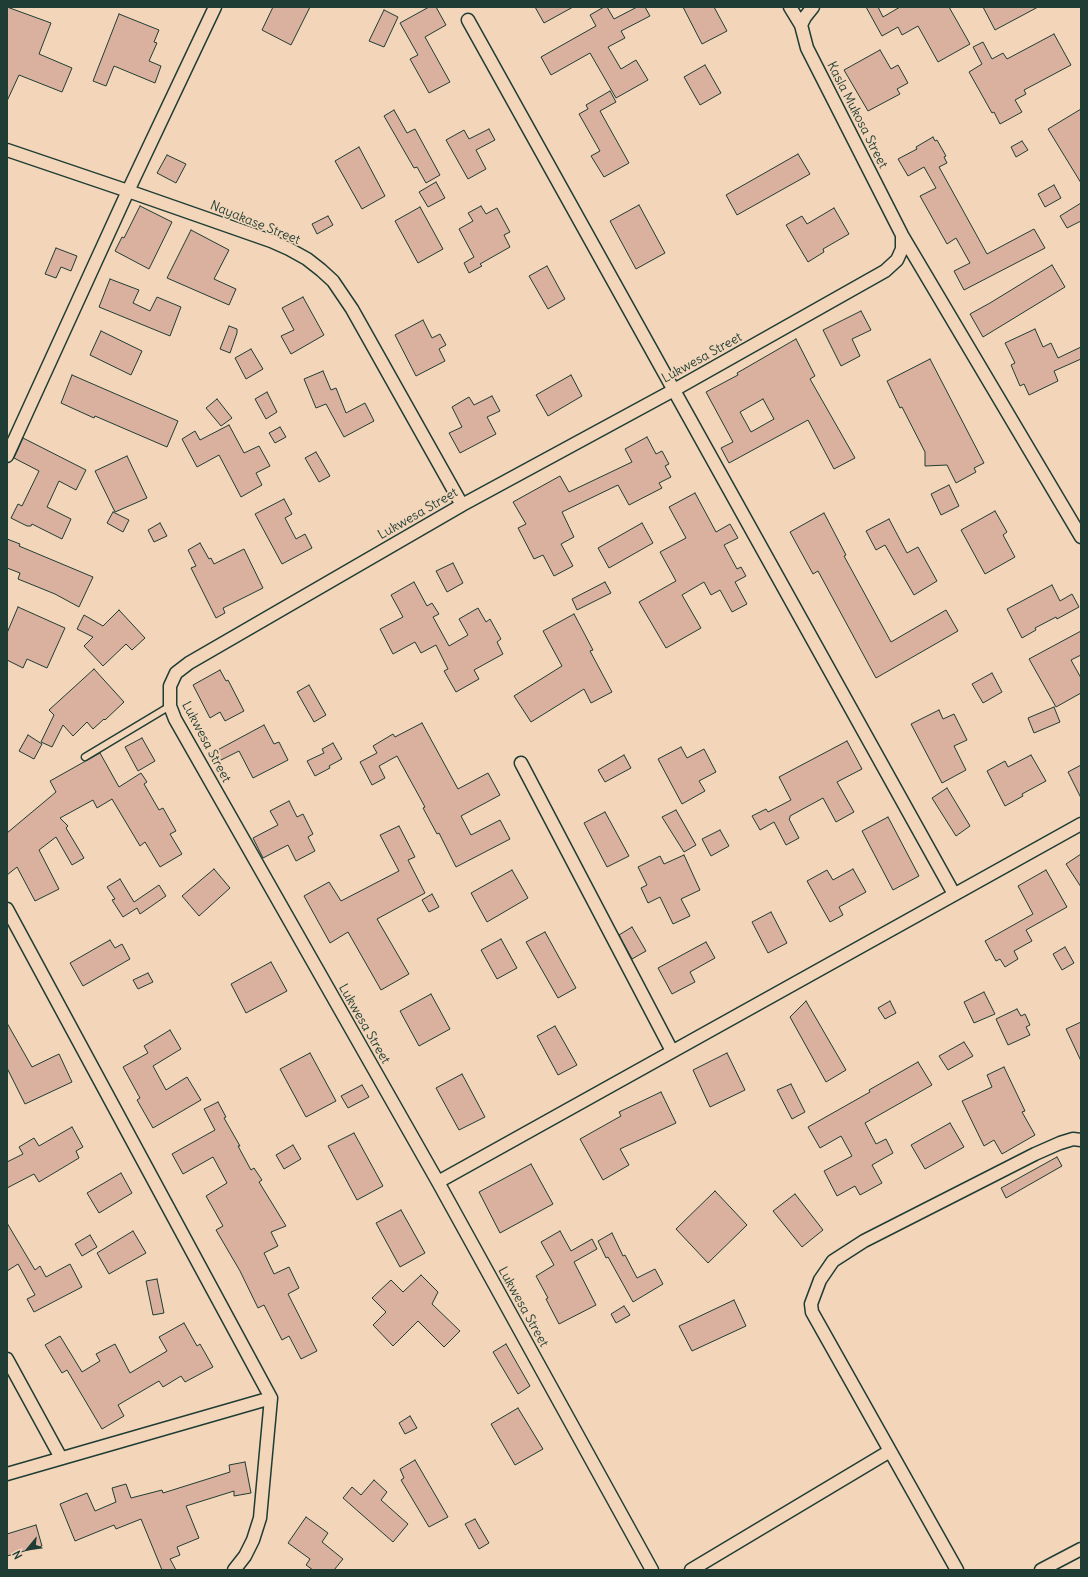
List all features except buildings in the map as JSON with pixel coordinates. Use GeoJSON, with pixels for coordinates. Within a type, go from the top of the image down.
{"type":"FeatureCollection","features":[{"type":"Feature","properties":{"kind":"street"},"geometry":{"type":"LineString","coordinates":[[7,456],[128,191],[215,7]]}},
{"type":"Feature","properties":{"kind":"street","name":"Kasla Mukosa Street"},"geometry":{"type":"LineString","coordinates":[[790,7],[801,26],[807,48],[902,235],[1081,536]]}},
{"type":"Feature","properties":{"kind":"street"},"geometry":{"type":"LineString","coordinates":[[801,26],[805,17],[813,7]]}},
{"type":"Feature","properties":{"kind":"street"},"geometry":{"type":"LineString","coordinates":[[468,20],[954,894]]}},
{"type":"Feature","properties":{"kind":"street","name":"Nayakase Street"},"geometry":{"type":"LineString","coordinates":[[7,150],[128,191],[289,249],[307,260],[329,278],[352,309],[462,505]]}},
{"type":"Feature","properties":{"kind":"street","name":"Lukwesa Street"},"geometry":{"type":"LineString","coordinates":[[652,1570],[438,1182],[175,718],[170,706],[170,686],[176,674],[189,662],[462,505],[674,390],[885,271],[897,260],[902,249],[902,235]]}},
{"type":"Feature","properties":{"kind":"street"},"geometry":{"type":"LineString","coordinates":[[521,763],[672,1051]]}},
{"type":"Feature","properties":{"kind":"street"},"geometry":{"type":"LineString","coordinates":[[438,1182],[1081,824]]}},
{"type":"Feature","properties":{"kind":"street"},"geometry":{"type":"LineString","coordinates":[[7,909],[271,1398],[260,1518],[253,1540],[245,1556],[234,1570]]}},
{"type":"Feature","properties":{"kind":"street"},"geometry":{"type":"LineString","coordinates":[[957,1570],[812,1312],[812,1304],[820,1280],[833,1260],[864,1241],[1035,1154],[1073,1139],[1081,1140]]}},
{"type":"Feature","properties":{"kind":"street"},"geometry":{"type":"LineString","coordinates":[[7,1359],[62,1458]]}},
{"type":"Feature","properties":{"kind":"street"},"geometry":{"type":"LineString","coordinates":[[7,1474],[271,1398]]}},
{"type":"Feature","properties":{"kind":"street"},"geometry":{"type":"LineString","coordinates":[[691,1570],[890,1451]]}},
{"type":"Feature","properties":{"kind":"street"},"geometry":{"type":"LineString","coordinates":[[1041,1570],[1081,1549]]}},
{"type":"Feature","properties":{"kind":"lane"},"geometry":{"type":"LineString","coordinates":[[85,757],[170,706]]}}]}
